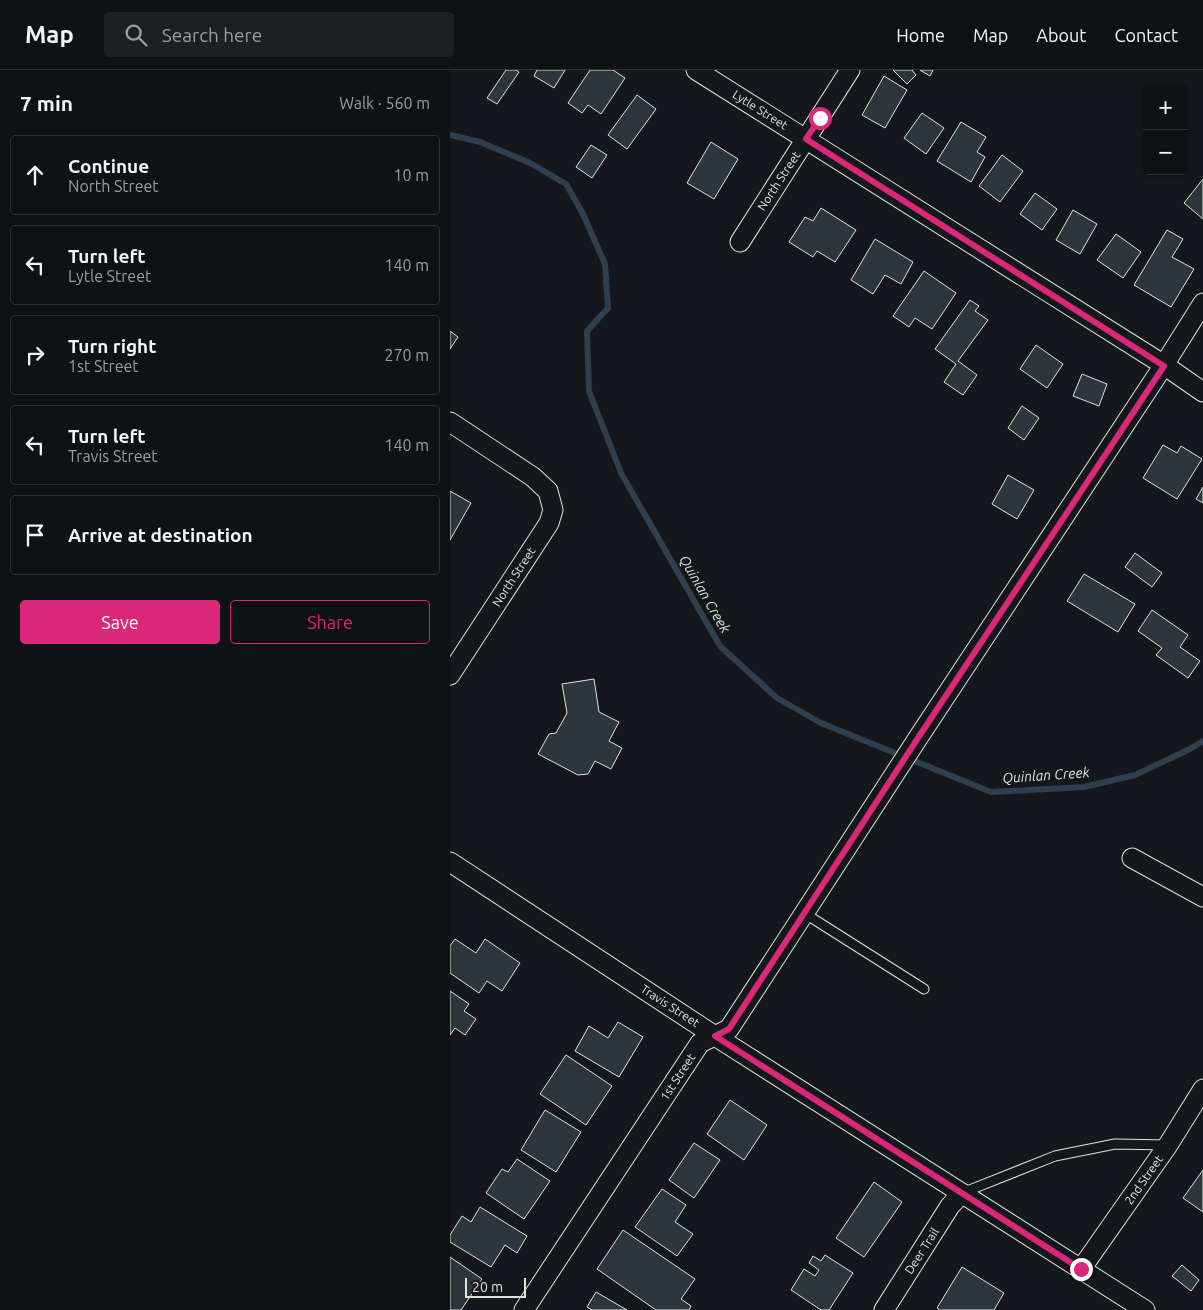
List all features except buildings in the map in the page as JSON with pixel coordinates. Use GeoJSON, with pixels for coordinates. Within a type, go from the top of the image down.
{"type":"FeatureCollection","features":[{"type":"Feature","properties":{"kind":"street","name":"Lytle Street"},"geometry":{"type":"LineString","coordinates":[[696,70],[1203,392]]}},
{"type":"Feature","properties":{"kind":"street","name":"North Street"},"geometry":{"type":"LineString","coordinates":[[740,242],[850,70]]}},
{"type":"Feature","properties":{"kind":"street","name":"1st Street"},"geometry":{"type":"LineString","coordinates":[[524,1310],[700,1043],[729,1029],[918,738],[1164,366],[1203,303]]}},
{"type":"Feature","properties":{"kind":"street","name":"North Street"},"geometry":{"type":"LineString","coordinates":[[450,422],[533,477],[548,492],[553,510],[549,523],[450,675]]}},
{"type":"Feature","properties":{"kind":"street"},"geometry":{"type":"LineString","coordinates":[[1132,858],[1203,897]]}},
{"type":"Feature","properties":{"kind":"street","name":"Travis Street"},"geometry":{"type":"LineString","coordinates":[[450,862],[715,1036],[1145,1310]]}},
{"type":"Feature","properties":{"kind":"street","name":"2nd Street"},"geometry":{"type":"LineString","coordinates":[[1081,1269],[1168,1145],[1203,1089]]}},
{"type":"Feature","properties":{"kind":"street","name":"Deer Trail"},"geometry":{"type":"LineString","coordinates":[[884,1310],[950,1206],[962,1193]]}},
{"type":"Feature","properties":{"kind":"lane"},"geometry":{"type":"LineString","coordinates":[[804,913],[924,989]]}},
{"type":"Feature","properties":{"kind":"lane"},"geometry":{"type":"LineString","coordinates":[[962,1193],[1055,1156],[1115,1144],[1168,1145]]}},
{"type":"Feature","properties":{"kind":"waterway","name":"Quinlan Creek"},"geometry":{"type":"LineString","coordinates":[[450,135],[480,142],[530,163],[566,184],[583,214],[605,264],[608,308],[587,331],[589,391],[621,473],[720,646],[777,698],[821,723],[991,792],[1084,787],[1135,775],[1203,741]]}},
{"type":"Feature","properties":{"kind":"route"},"geometry":{"type":"LineString","coordinates":[[820,118],[806,139],[1164,366],[918,738],[729,1029],[715,1036],[1081,1269]]}}]}
